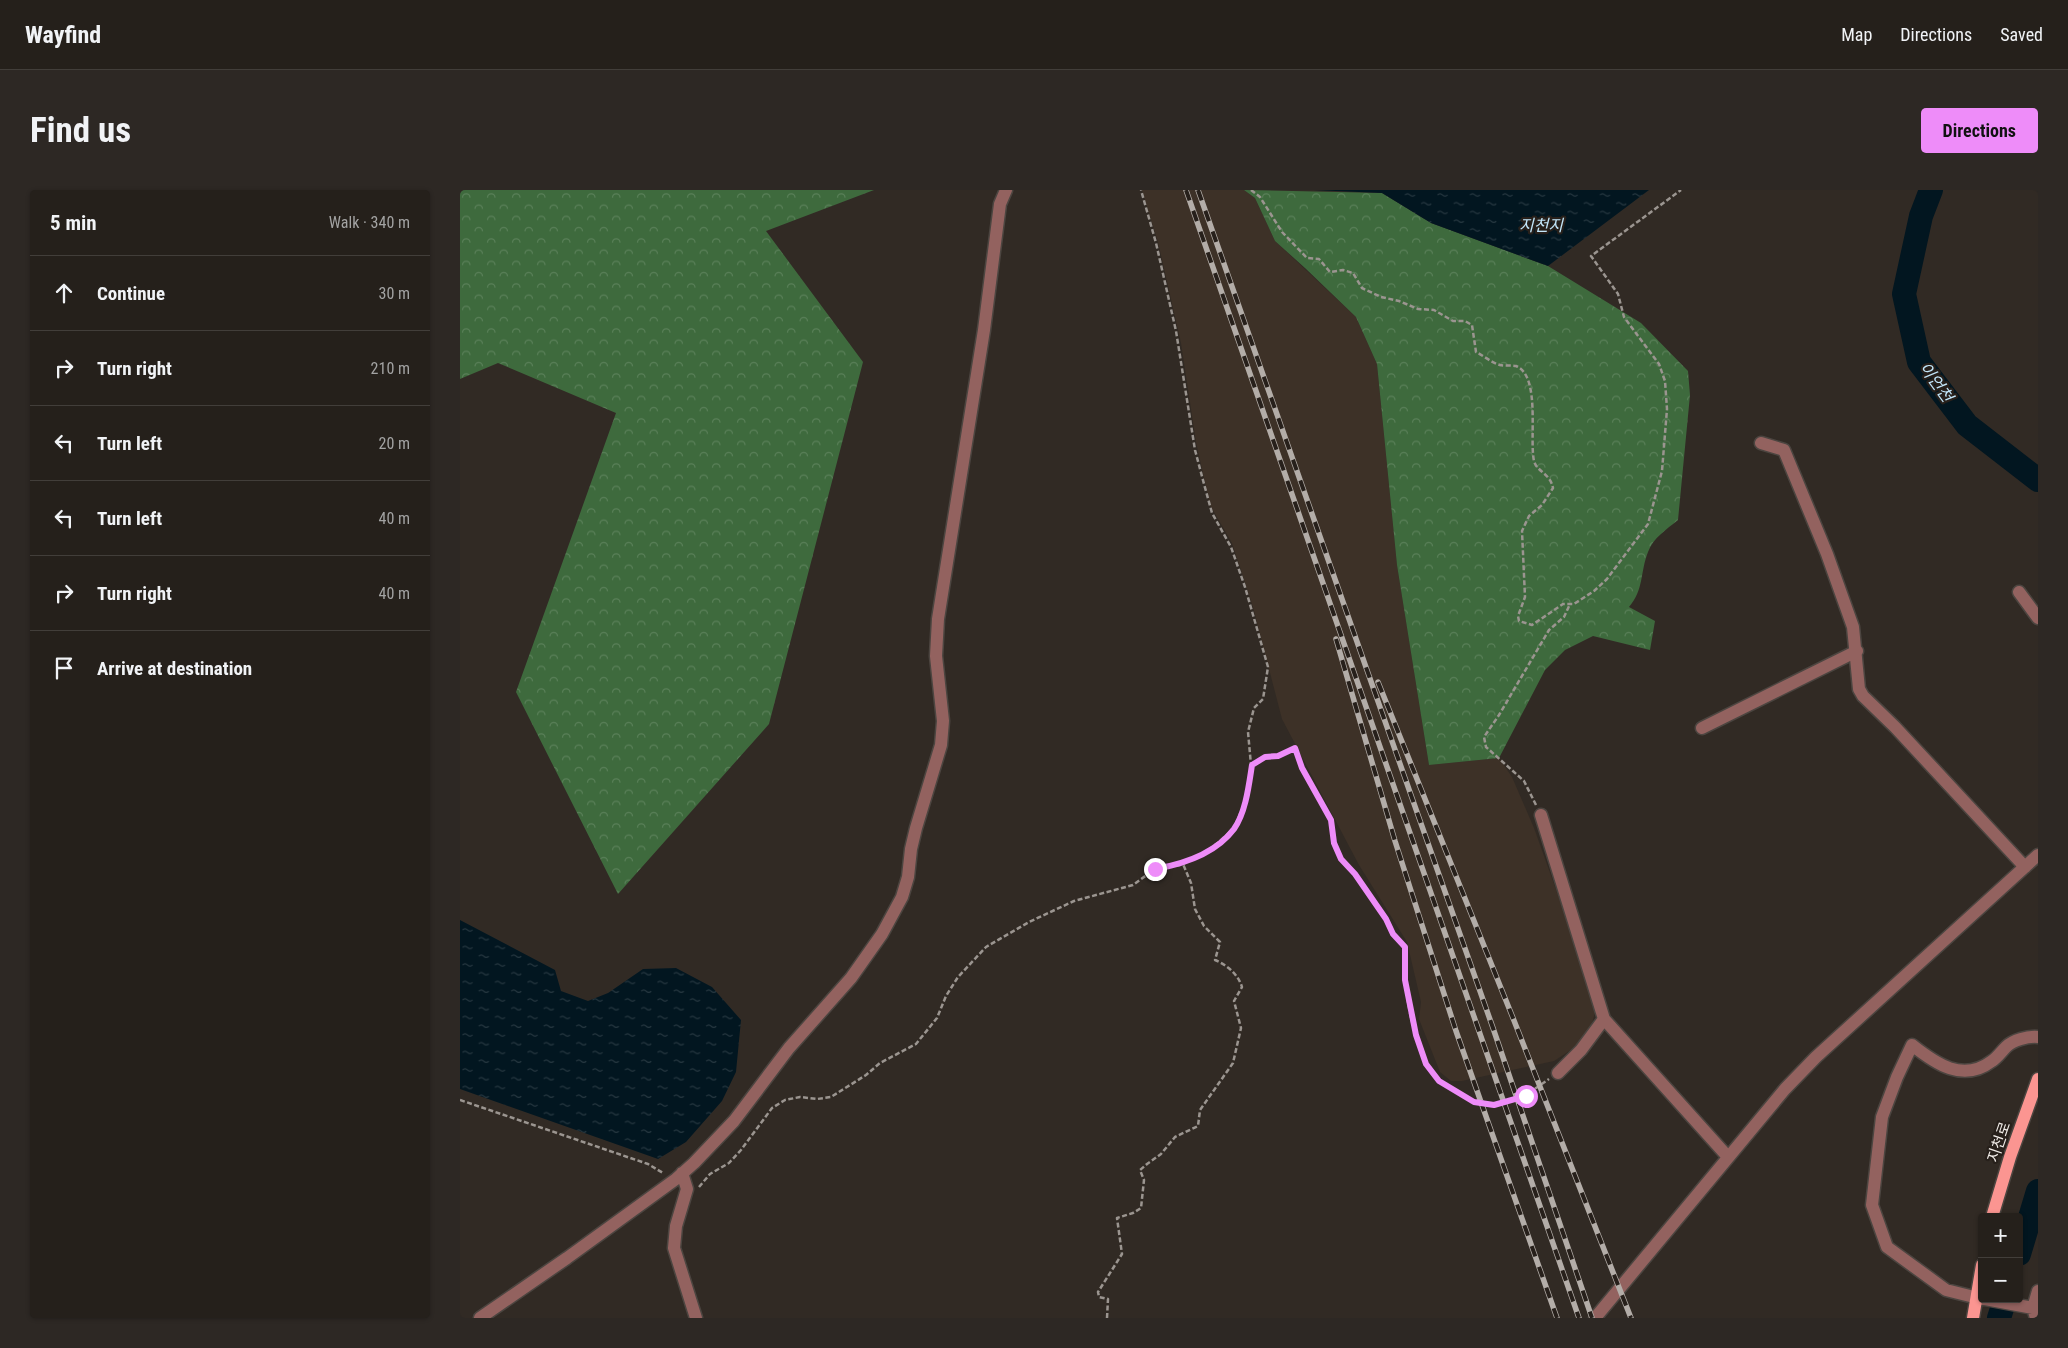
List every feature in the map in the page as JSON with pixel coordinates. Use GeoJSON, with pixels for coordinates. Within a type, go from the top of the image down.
{"type":"FeatureCollection","features":[{"type":"Feature","properties":{"kind":"main road","name":"지천로"},"geometry":{"type":"LineString","coordinates":[[1993,1213],[2010,1157],[2038,1079]]}},
{"type":"Feature","properties":{"kind":"main road"},"geometry":{"type":"LineString","coordinates":[[1973,1318],[1979,1303]]}},
{"type":"Feature","properties":{"kind":"street"},"geometry":{"type":"LineString","coordinates":[[480,1318],[567,1258],[679,1176],[713,1145],[734,1121],[789,1048],[851,978],[882,934],[902,897],[908,877],[912,842],[941,745],[944,721],[936,656],[938,619],[984,330],[1000,204],[1006,190]]}},
{"type":"Feature","properties":{"kind":"street"},"geometry":{"type":"LineString","coordinates":[[1761,444],[1784,450],[1827,554],[1853,627],[1857,651],[1859,689],[1863,696],[1895,727],[2025,868]]}},
{"type":"Feature","properties":{"kind":"street"},"geometry":{"type":"LineString","coordinates":[[2019,592],[2038,618]]}},
{"type":"Feature","properties":{"kind":"street"},"geometry":{"type":"LineString","coordinates":[[1702,728],[1857,651]]}},
{"type":"Feature","properties":{"kind":"street"},"geometry":{"type":"LineString","coordinates":[[1541,815],[1604,1019],[1728,1157]]}},
{"type":"Feature","properties":{"kind":"street"},"geometry":{"type":"LineString","coordinates":[[1595,1318],[1785,1088],[1816,1057],[2038,855]]}},
{"type":"Feature","properties":{"kind":"street"},"geometry":{"type":"LineString","coordinates":[[1558,1073],[1581,1050],[1604,1019]]}},
{"type":"Feature","properties":{"kind":"street"},"geometry":{"type":"LineString","coordinates":[[1978,1297],[1946,1290],[1887,1247],[1872,1205],[1882,1117],[1897,1077],[1912,1045],[1931,1060],[1958,1072],[1978,1069],[1993,1061],[2008,1045],[2029,1036],[2038,1036]]}},
{"type":"Feature","properties":{"kind":"street"},"geometry":{"type":"LineString","coordinates":[[679,1176],[687,1189],[676,1226],[674,1248],[696,1318]]}},
{"type":"Feature","properties":{"kind":"street"},"geometry":{"type":"LineString","coordinates":[[1999,1303],[2034,1313],[2038,1291]]}},
{"type":"Feature","properties":{"kind":"path"},"geometry":{"type":"LineString","coordinates":[[683,1202],[710,1174],[729,1163],[772,1108],[785,1100],[800,1097],[817,1099],[830,1097],[866,1075],[880,1063],[916,1044],[937,1018],[946,996],[958,977],[986,947],[1029,922],[1074,901],[1133,885],[1155,869],[1182,864],[1197,858],[1220,842],[1234,828],[1248,795],[1252,765],[1248,732],[1254,708],[1263,699],[1268,667],[1234,555],[1212,512],[1204,484],[1195,450],[1176,331],[1156,243],[1141,190]]}},
{"type":"Feature","properties":{"kind":"path"},"geometry":{"type":"LineString","coordinates":[[1251,190],[1260,197],[1282,232],[1307,258],[1319,259],[1330,272],[1343,270],[1353,272],[1362,288],[1381,297],[1399,300],[1418,309],[1434,310],[1453,321],[1465,321],[1472,325],[1476,352],[1499,365],[1516,366],[1528,378],[1532,394],[1531,440],[1534,464],[1551,479],[1553,488],[1542,505],[1529,516],[1522,532],[1525,597],[1518,616],[1519,621],[1532,624],[1563,604],[1574,604],[1594,591],[1607,579],[1648,524],[1662,471],[1667,409],[1665,381],[1659,364],[1624,317],[1618,294],[1591,256],[1681,190]]}},
{"type":"Feature","properties":{"kind":"path"},"geometry":{"type":"LineString","coordinates":[[1541,815],[1524,781],[1486,747],[1484,737],[1500,715],[1549,630],[1564,617],[1570,604]]}},
{"type":"Feature","properties":{"kind":"path"},"geometry":{"type":"LineString","coordinates":[[1252,765],[1265,757],[1278,756],[1295,748],[1302,768],[1331,820],[1334,843],[1341,859],[1355,874],[1386,919],[1393,934],[1405,947],[1405,980],[1416,1035],[1426,1064],[1439,1081],[1474,1102],[1494,1105],[1526,1096],[1558,1073]]}},
{"type":"Feature","properties":{"kind":"path"},"geometry":{"type":"LineString","coordinates":[[1107,1318],[1108,1299],[1099,1296],[1098,1292],[1122,1254],[1117,1218],[1133,1213],[1141,1208],[1144,1180],[1140,1170],[1161,1154],[1175,1136],[1198,1126],[1200,1110],[1232,1063],[1241,1028],[1234,1001],[1242,987],[1241,983],[1228,965],[1215,960],[1220,942],[1204,926],[1195,909],[1191,883],[1182,864]]}},
{"type":"Feature","properties":{"kind":"path"},"geometry":{"type":"LineString","coordinates":[[460,1100],[679,1176]]}},
{"type":"Feature","properties":{"kind":"shaded area"},"geometry":{"type":"Polygon","coordinates":[[[1142,190],[1244,190],[1255,198],[1275,241],[1356,317],[1377,364],[1397,565],[1429,765],[1499,758],[1512,777],[1534,828],[1592,990],[1595,1012],[1590,1032],[1577,1046],[1554,1061],[1462,1081],[1451,1081],[1440,1072],[1419,1019],[1421,1002],[1407,942],[1359,865],[1282,719],[1253,607],[1232,543],[1210,505],[1196,442],[1181,343],[1158,242],[1142,190]]]}},
{"type":"Feature","properties":{"kind":"green space"},"geometry":{"type":"Polygon","coordinates":[[[460,190],[874,190],[766,231],[863,362],[769,724],[618,894],[516,692],[616,413],[498,363],[460,379],[460,190]]]}},
{"type":"Feature","properties":{"kind":"green space"},"geometry":{"type":"Polygon","coordinates":[[[1244,190],[1382,193],[1431,223],[1548,266],[1641,323],[1688,371],[1690,395],[1678,520],[1661,534],[1650,547],[1637,594],[1629,607],[1655,621],[1650,650],[1593,636],[1565,650],[1545,670],[1499,758],[1429,765],[1397,565],[1377,364],[1356,317],[1275,241],[1255,198],[1244,190]]]}},
{"type":"Feature","properties":{"kind":"water","name":"지천지"},"geometry":{"type":"Polygon","coordinates":[[[1313,190],[1649,190],[1548,266],[1431,223],[1382,193],[1313,190]]]}},
{"type":"Feature","properties":{"kind":"water"},"geometry":{"type":"Polygon","coordinates":[[[460,920],[555,970],[561,991],[588,1001],[608,993],[643,969],[676,968],[712,987],[741,1020],[736,1072],[722,1101],[686,1142],[658,1159],[460,1089],[460,920]]]}},
{"type":"Feature","properties":{"kind":"waterway","name":"이언천"},"geometry":{"type":"LineString","coordinates":[[1931,190],[1921,216],[1904,294],[1919,362],[1967,425],[2038,480]]}},
{"type":"Feature","properties":{"kind":"waterway","name":"이언천"},"geometry":{"type":"LineString","coordinates":[[2023,1241],[2038,1191]]}},
{"type":"Feature","properties":{"kind":"waterway","name":"이언천"},"geometry":{"type":"LineString","coordinates":[[1999,1318],[2004,1303]]}},
{"type":"Feature","properties":{"kind":"railway"},"geometry":{"type":"LineString","coordinates":[[1186,190],[1579,1318]]}},
{"type":"Feature","properties":{"kind":"railway"},"geometry":{"type":"LineString","coordinates":[[1198,190],[1493,1028],[1592,1318]]}},
{"type":"Feature","properties":{"kind":"railway"},"geometry":{"type":"LineString","coordinates":[[1336,639],[1395,841],[1456,1031],[1557,1318]]}},
{"type":"Feature","properties":{"kind":"railway"},"geometry":{"type":"LineString","coordinates":[[1378,682],[1631,1318]]}},
{"type":"Feature","properties":{"kind":"route"},"geometry":{"type":"LineString","coordinates":[[1155,869],[1180,865],[1197,858],[1220,842],[1234,828],[1248,795],[1252,765],[1265,757],[1278,756],[1295,748],[1302,768],[1331,820],[1334,843],[1341,859],[1355,874],[1386,919],[1393,934],[1405,947],[1405,980],[1416,1035],[1426,1064],[1439,1081],[1474,1102],[1494,1105],[1526,1096]]}}]}
